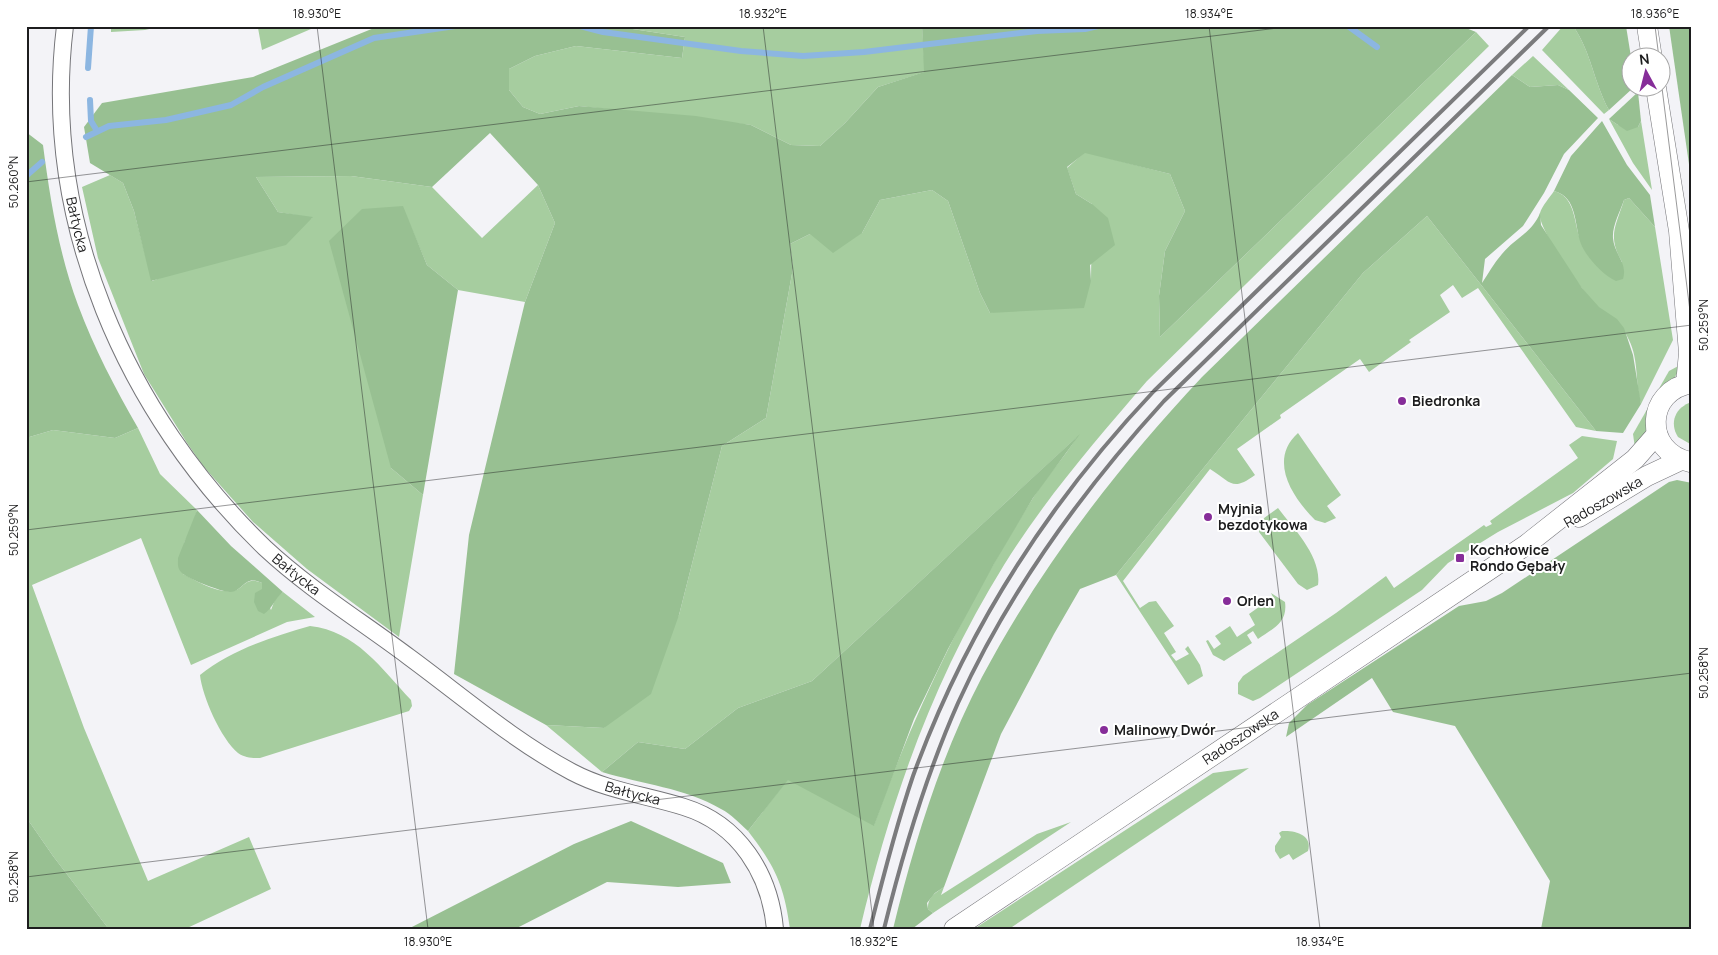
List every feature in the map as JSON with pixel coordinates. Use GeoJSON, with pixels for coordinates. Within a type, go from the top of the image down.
{"type":"FeatureCollection","features":[{"type":"Feature","properties":{"kind":"street","name":"Bałtycka"},"geometry":{"type":"LineString","coordinates":[[65,26],[63,75],[65,152],[74,208],[91,276],[104,312],[130,370],[182,455],[220,502],[268,550],[330,600],[530,746],[591,782],[615,791],[686,808],[711,819],[728,832],[744,847],[761,872],[768,890],[775,929]]}},
{"type":"Feature","properties":{"kind":"street"},"geometry":{"type":"LineString","coordinates":[[1647,26],[1650,48]]}},
{"type":"Feature","properties":{"kind":"street"},"geometry":{"type":"LineString","coordinates":[[1658,98],[1679,231],[1690,353],[1689,383],[1673,389],[1664,398],[1656,417],[1657,434],[1664,449],[1686,461]]}},
{"type":"Feature","properties":{"kind":"street"},"geometry":{"type":"LineString","coordinates":[[1679,231],[1692,285]]}},
{"type":"Feature","properties":{"kind":"street","name":"Radoszowska"},"geometry":{"type":"LineString","coordinates":[[954,929],[1526,545],[1635,459],[1657,434]]}},
{"type":"Feature","properties":{"kind":"street","name":"Radoszowska"},"geometry":{"type":"LineString","coordinates":[[1526,545],[1588,512],[1647,476],[1686,461]]}},
{"type":"Feature","properties":{"kind":"green space"},"geometry":{"type":"Polygon","coordinates":[[[111,26],[162,26],[145,30],[111,32],[111,26]]]}},
{"type":"Feature","properties":{"kind":"green space"},"geometry":{"type":"Polygon","coordinates":[[[229,26],[318,26],[262,50],[258,28],[229,29],[229,26]]]}},
{"type":"Feature","properties":{"kind":"green space"},"geometry":{"type":"Polygon","coordinates":[[[379,26],[613,26],[685,37],[682,58],[576,46],[535,56],[509,69],[509,90],[523,107],[540,114],[579,106],[696,116],[751,125],[791,145],[820,146],[845,123],[878,87],[924,72],[922,26],[1461,26],[1476,32],[1160,337],[1159,296],[1165,251],[1185,211],[1170,174],[1085,153],[1067,167],[1076,194],[1092,204],[1108,218],[1115,245],[1090,265],[1091,281],[1084,308],[990,313],[980,293],[948,201],[932,190],[880,200],[862,233],[833,253],[810,234],[790,244],[793,268],[766,418],[722,446],[679,615],[651,694],[604,728],[546,725],[454,674],[469,535],[525,302],[555,223],[538,185],[490,133],[432,187],[351,176],[256,177],[278,212],[313,217],[286,245],[151,281],[134,211],[123,183],[90,163],[84,127],[102,103],[253,77],[379,26]]]}},
{"type":"Feature","properties":{"kind":"green space"},"geometry":{"type":"Polygon","coordinates":[[[613,26],[922,26],[925,72],[878,87],[845,123],[820,146],[791,145],[751,125],[579,106],[540,114],[523,107],[509,90],[509,69],[535,56],[576,46],[682,58],[685,37],[613,26]]]}},
{"type":"Feature","properties":{"kind":"green space"},"geometry":{"type":"Polygon","coordinates":[[[1563,26],[1573,26],[1584,46],[1609,110],[1604,114],[1542,50],[1563,26]]]}},
{"type":"Feature","properties":{"kind":"green space"},"geometry":{"type":"Polygon","coordinates":[[[1573,26],[1626,26],[1630,48],[1620,48],[1620,98],[1622,98],[1609,110],[1584,46],[1573,26]]]}},
{"type":"Feature","properties":{"kind":"green space"},"geometry":{"type":"Polygon","coordinates":[[[1669,26],[1692,26],[1692,185],[1669,26]]]}},
{"type":"Feature","properties":{"kind":"green space"},"geometry":{"type":"Polygon","coordinates":[[[1476,32],[1489,46],[1147,381],[1072,470],[1036,517],[1004,565],[979,608],[935,696],[900,787],[860,929],[790,929],[785,900],[777,877],[772,866],[748,831],[788,779],[874,825],[907,740],[944,657],[1009,537],[1033,498],[1077,437],[812,681],[738,708],[685,749],[638,742],[602,772],[546,725],[604,728],[679,615],[722,446],[766,418],[793,268],[790,244],[810,234],[862,233],[880,200],[932,190],[948,201],[980,293],[990,313],[1091,281],[1092,204],[1076,194],[1067,168],[1085,152],[1170,174],[1185,211],[1165,251],[1159,296],[1160,337],[1476,32]]]}},
{"type":"Feature","properties":{"kind":"green space"},"geometry":{"type":"Polygon","coordinates":[[[1533,56],[1569,90],[1558,85],[1530,87],[1512,75],[1533,56]]]}},
{"type":"Feature","properties":{"kind":"green space"},"geometry":{"type":"Polygon","coordinates":[[[1512,75],[1530,87],[1558,85],[1569,90],[1598,118],[1564,154],[1544,193],[1523,226],[1485,259],[1482,283],[1499,257],[1533,226],[1540,213],[1541,225],[1582,288],[1599,307],[1617,319],[1624,328],[1633,355],[1641,404],[1623,433],[1596,431],[1427,216],[1363,273],[1116,575],[1080,589],[1001,734],[944,887],[935,893],[927,903],[928,909],[933,913],[912,929],[893,929],[910,864],[930,800],[941,768],[967,707],[1005,636],[1055,557],[1140,447],[1202,377],[1512,75]]]}},
{"type":"Feature","properties":{"kind":"green space"},"geometry":{"type":"Polygon","coordinates":[[[1632,98],[1639,98],[1641,121],[1638,127],[1627,131],[1609,119],[1632,98]]]}},
{"type":"Feature","properties":{"kind":"green space"},"geometry":{"type":"Polygon","coordinates":[[[1609,119],[1618,125],[1638,127],[1641,121],[1652,190],[1633,163],[1609,119]]]}},
{"type":"Feature","properties":{"kind":"green space"},"geometry":{"type":"Polygon","coordinates":[[[1602,121],[1627,165],[1650,195],[1655,227],[1629,198],[1624,200],[1613,233],[1614,244],[1624,268],[1623,279],[1616,281],[1601,270],[1587,255],[1581,244],[1571,205],[1562,194],[1554,191],[1571,156],[1602,121]]]}},
{"type":"Feature","properties":{"kind":"green space"},"geometry":{"type":"Polygon","coordinates":[[[26,132],[43,145],[56,226],[71,286],[78,305],[105,368],[138,428],[115,438],[53,430],[26,438],[26,132]]]}},
{"type":"Feature","properties":{"kind":"green space"},"geometry":{"type":"Polygon","coordinates":[[[110,175],[123,183],[134,211],[152,281],[312,218],[278,212],[256,177],[351,176],[432,187],[482,238],[538,185],[555,223],[525,302],[458,290],[427,265],[402,206],[391,468],[423,495],[399,637],[307,569],[253,522],[203,466],[187,443],[144,374],[98,258],[82,187],[110,175]]]}},
{"type":"Feature","properties":{"kind":"green space"},"geometry":{"type":"Polygon","coordinates":[[[1554,191],[1566,198],[1569,203],[1580,239],[1593,260],[1622,262],[1617,253],[1614,231],[1624,200],[1629,198],[1655,227],[1673,340],[1641,404],[1636,364],[1626,333],[1583,290],[1553,246],[1541,221],[1541,210],[1554,191]]]}},
{"type":"Feature","properties":{"kind":"green space"},"geometry":{"type":"Polygon","coordinates":[[[403,206],[427,265],[458,290],[423,495],[391,468],[329,241],[362,209],[403,206]]]}},
{"type":"Feature","properties":{"kind":"green space"},"geometry":{"type":"Polygon","coordinates":[[[1427,216],[1596,431],[1576,427],[1478,288],[1462,298],[1453,285],[1440,295],[1450,312],[1409,340],[1411,342],[1369,372],[1360,359],[1280,415],[1281,418],[1237,449],[1255,475],[1236,484],[1227,481],[1210,469],[1123,581],[1140,608],[1149,602],[1156,601],[1174,626],[1164,633],[1176,652],[1171,655],[1176,661],[1189,654],[1185,649],[1188,646],[1200,665],[1203,676],[1188,685],[1116,575],[1363,273],[1427,216]]]}},
{"type":"Feature","properties":{"kind":"green space"},"geometry":{"type":"Polygon","coordinates":[[[1682,364],[1635,448],[1633,434],[1669,371],[1682,364]]]}},
{"type":"Feature","properties":{"kind":"green space"},"geometry":{"type":"Polygon","coordinates":[[[1692,402],[1692,445],[1678,437],[1675,432],[1674,421],[1681,408],[1692,402]]]}},
{"type":"Feature","properties":{"kind":"green space"},"geometry":{"type":"Polygon","coordinates":[[[138,428],[160,474],[197,510],[192,528],[184,543],[183,574],[206,586],[225,591],[239,589],[248,582],[256,581],[262,583],[262,589],[271,610],[276,597],[283,592],[315,617],[287,622],[191,665],[141,538],[32,585],[84,728],[148,881],[249,837],[271,889],[185,929],[108,928],[26,817],[26,438],[53,430],[115,438],[138,428]]]}},
{"type":"Feature","properties":{"kind":"green space"},"geometry":{"type":"Polygon","coordinates":[[[1298,433],[1341,495],[1327,506],[1336,518],[1325,523],[1315,520],[1306,511],[1298,501],[1287,478],[1284,466],[1285,455],[1289,444],[1298,433]]]}},
{"type":"Feature","properties":{"kind":"green space"},"geometry":{"type":"Polygon","coordinates":[[[1080,434],[1033,498],[994,564],[948,649],[914,719],[874,826],[788,780],[748,831],[725,811],[693,796],[602,772],[638,742],[685,749],[738,708],[812,681],[1080,434]]]}},
{"type":"Feature","properties":{"kind":"green space"},"geometry":{"type":"Polygon","coordinates":[[[1582,436],[1617,441],[1613,459],[1573,493],[1498,532],[1448,563],[1422,590],[1260,698],[1253,701],[1238,694],[1238,683],[1243,676],[1336,613],[1386,576],[1394,588],[1484,525],[1486,527],[1492,524],[1490,521],[1578,458],[1569,445],[1582,436]]]}},
{"type":"Feature","properties":{"kind":"green space"},"geometry":{"type":"Polygon","coordinates":[[[1677,480],[1692,483],[1692,929],[1541,929],[1550,881],[1455,726],[1393,712],[1372,678],[1286,737],[1289,723],[1307,705],[1459,606],[1486,601],[1502,593],[1669,482],[1677,480]]]}},
{"type":"Feature","properties":{"kind":"green space"},"geometry":{"type":"Polygon","coordinates":[[[1278,508],[1299,534],[1316,564],[1318,585],[1307,590],[1298,584],[1259,532],[1260,521],[1278,508]]]}},
{"type":"Feature","properties":{"kind":"green space"},"geometry":{"type":"Polygon","coordinates":[[[197,510],[231,546],[283,592],[264,614],[258,611],[254,602],[255,593],[262,589],[262,583],[251,580],[235,591],[230,592],[198,582],[185,576],[180,571],[178,558],[197,510]]]}},
{"type":"Feature","properties":{"kind":"green space"},"geometry":{"type":"Polygon","coordinates":[[[1271,593],[1285,602],[1284,615],[1278,625],[1258,639],[1253,631],[1247,635],[1252,643],[1224,661],[1213,655],[1206,641],[1208,640],[1214,649],[1221,644],[1215,636],[1230,626],[1237,637],[1255,625],[1249,614],[1273,597],[1271,593]]]}},
{"type":"Feature","properties":{"kind":"green space"},"geometry":{"type":"Polygon","coordinates":[[[310,626],[326,629],[341,635],[367,653],[411,700],[412,706],[409,711],[260,758],[241,755],[225,738],[213,717],[204,694],[200,675],[224,658],[238,651],[310,626]]]}},
{"type":"Feature","properties":{"kind":"green space"},"geometry":{"type":"Polygon","coordinates":[[[1249,768],[1009,929],[974,929],[1213,773],[1249,768]]]}},
{"type":"Feature","properties":{"kind":"green space"},"geometry":{"type":"Polygon","coordinates":[[[26,817],[108,928],[114,929],[26,929],[26,817]]]}},
{"type":"Feature","properties":{"kind":"green space"},"geometry":{"type":"Polygon","coordinates":[[[631,821],[723,863],[731,883],[678,887],[607,882],[515,929],[408,929],[574,844],[631,821]]]}},
{"type":"Feature","properties":{"kind":"green space"},"geometry":{"type":"Polygon","coordinates":[[[1071,822],[933,913],[928,909],[930,899],[944,887],[941,895],[1037,834],[1071,822]]]}},
{"type":"Feature","properties":{"kind":"green space"},"geometry":{"type":"Polygon","coordinates":[[[1282,831],[1292,831],[1305,837],[1308,841],[1308,851],[1293,860],[1289,854],[1280,859],[1275,851],[1275,846],[1281,837],[1279,833],[1282,831]]]}},
{"type":"Feature","properties":{"kind":"waterway"},"geometry":{"type":"LineString","coordinates":[[88,68],[91,26]]}},
{"type":"Feature","properties":{"kind":"waterway"},"geometry":{"type":"LineString","coordinates":[[86,137],[109,126],[166,120],[231,105],[263,87],[374,38],[455,26]]}},
{"type":"Feature","properties":{"kind":"waterway"},"geometry":{"type":"LineString","coordinates":[[580,26],[603,32],[741,51],[803,56],[864,52],[1037,31],[1085,29],[1098,26]]}},
{"type":"Feature","properties":{"kind":"waterway"},"geometry":{"type":"LineString","coordinates":[[1300,26],[1329,26]]}},
{"type":"Feature","properties":{"kind":"waterway"},"geometry":{"type":"LineString","coordinates":[[1348,26],[1377,47]]}},
{"type":"Feature","properties":{"kind":"waterway"},"geometry":{"type":"LineString","coordinates":[[90,100],[91,121],[97,131]]}},
{"type":"Feature","properties":{"kind":"waterway"},"geometry":{"type":"LineString","coordinates":[[26,176],[42,162]]}},
{"type":"Feature","properties":{"kind":"railway"},"geometry":{"type":"LineString","coordinates":[[870,929],[901,814],[913,776],[934,722],[958,670],[985,620],[1045,524],[1115,434],[1154,391],[1529,26]]}},
{"type":"Feature","properties":{"kind":"railway"},"geometry":{"type":"LineString","coordinates":[[884,929],[916,814],[946,730],[958,703],[1000,621],[1049,544],[1076,507],[1104,470],[1164,401],[1549,26]]}},
{"type":"Feature","properties":{"kind":"place","name":"Biedronka"},"geometry":{"type":"Point","coordinates":[1402,401]}},
{"type":"Feature","properties":{"kind":"place","name":"Myjnia bezdotykowa"},"geometry":{"type":"Point","coordinates":[1208,517]}},
{"type":"Feature","properties":{"kind":"place","name":"Kochłowice Rondo Gębały"},"geometry":{"type":"Point","coordinates":[1460,558]}},
{"type":"Feature","properties":{"kind":"place","name":"Orlen"},"geometry":{"type":"Point","coordinates":[1227,601]}},
{"type":"Feature","properties":{"kind":"place","name":"Malinowy Dwór"},"geometry":{"type":"Point","coordinates":[1104,730]}}]}
